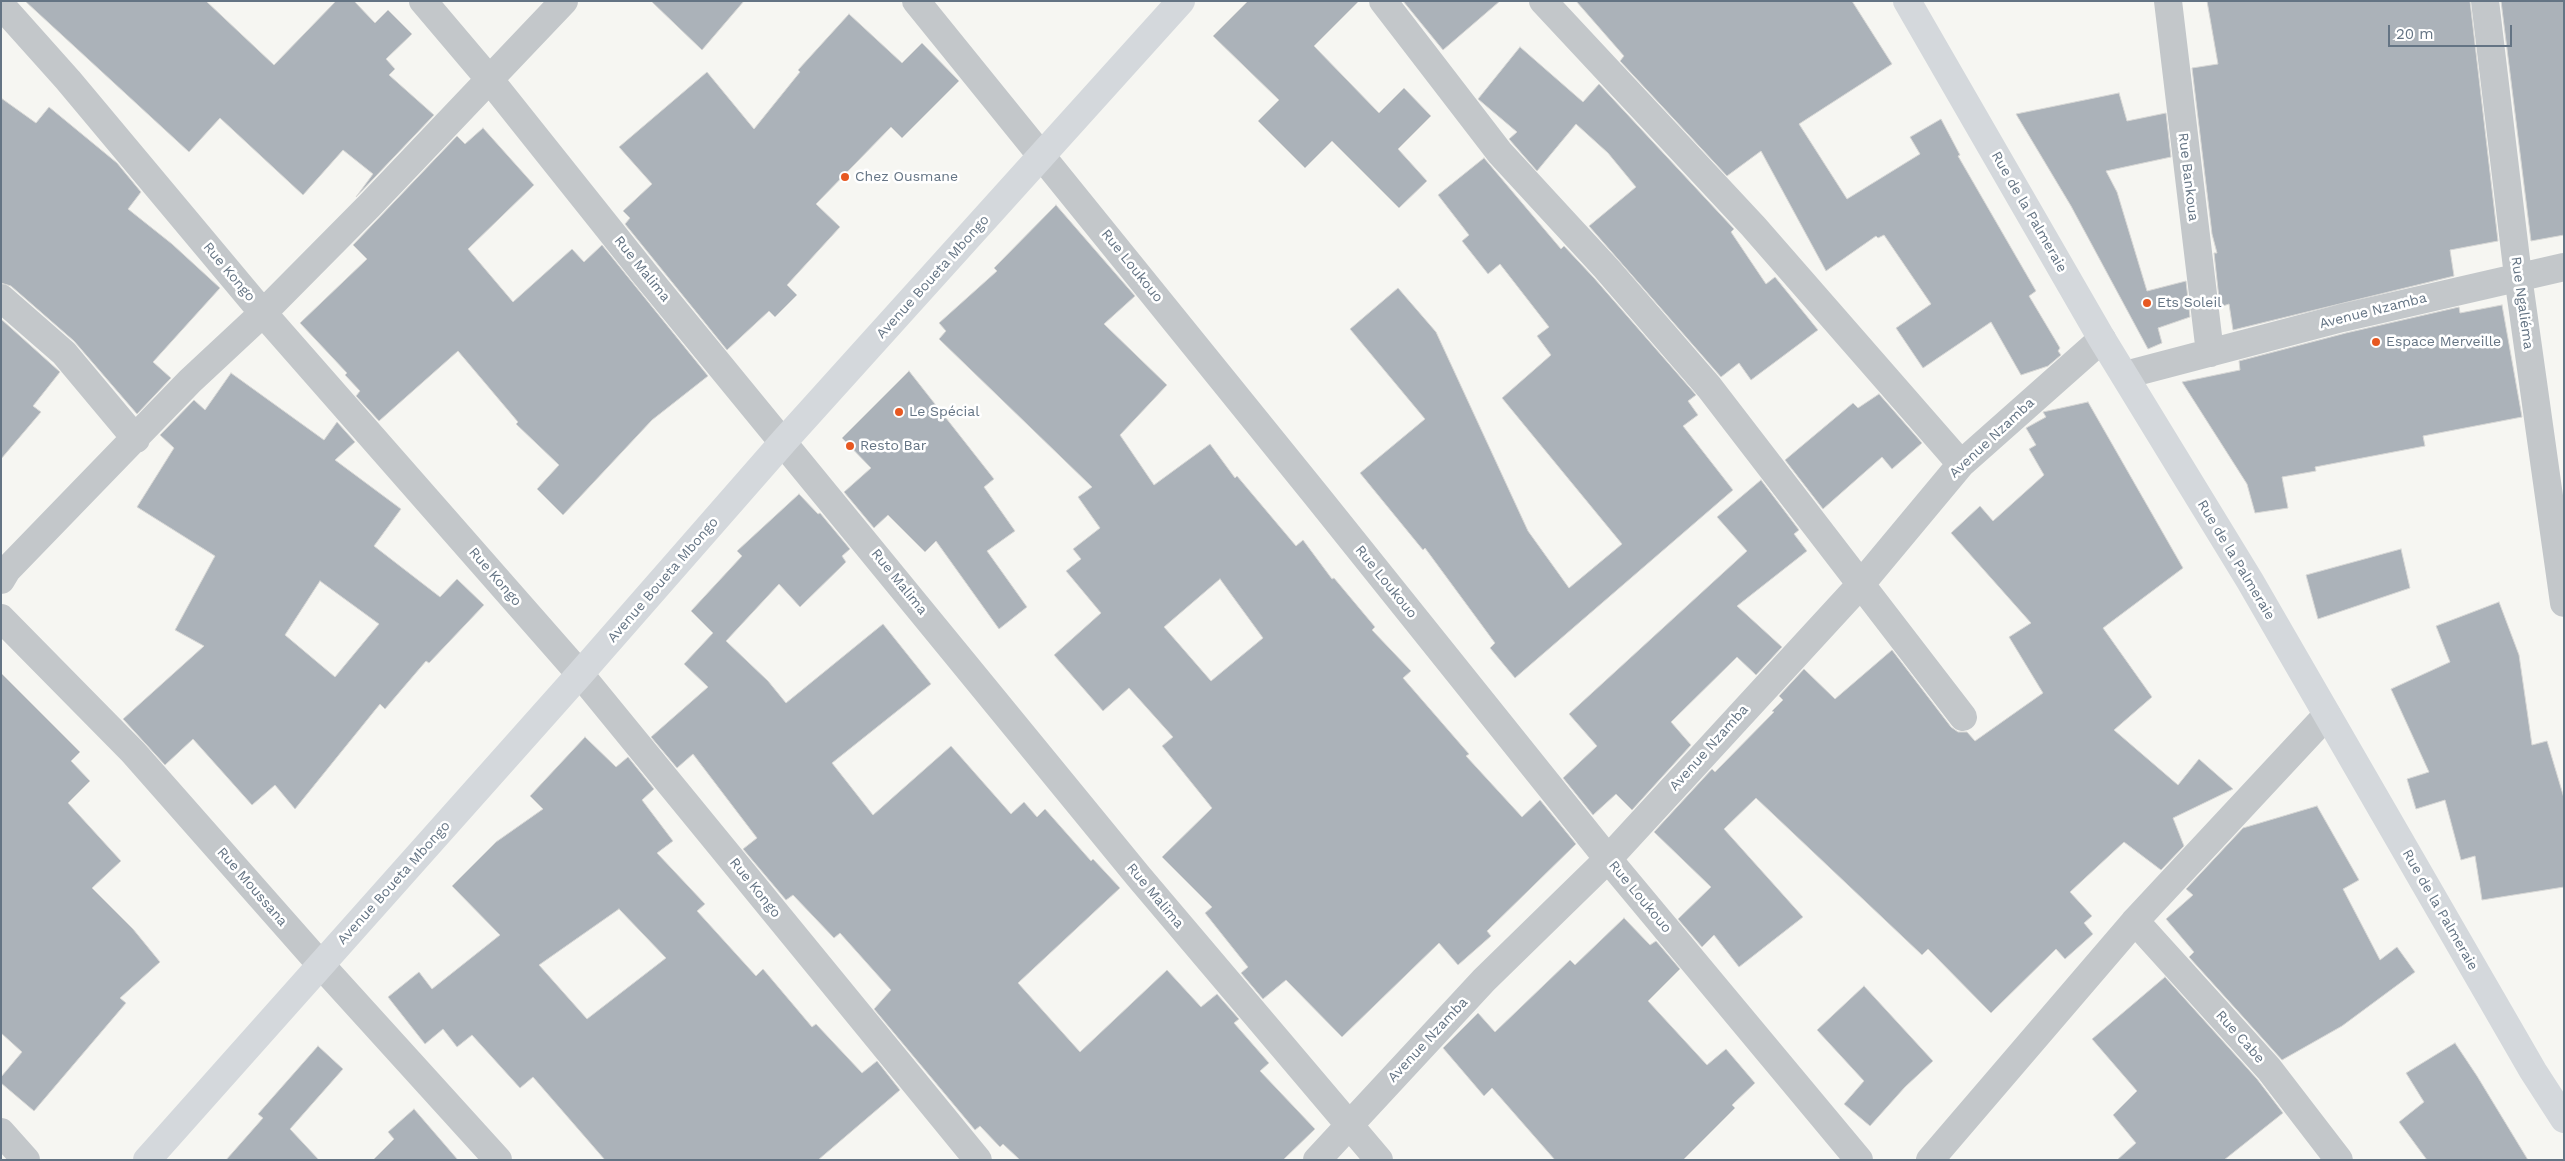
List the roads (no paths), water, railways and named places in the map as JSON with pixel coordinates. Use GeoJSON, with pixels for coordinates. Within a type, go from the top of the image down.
{"type":"FeatureCollection","features":[{"type":"Feature","properties":{"kind":"street","name":"Rue Malima"},"geometry":{"type":"LineString","coordinates":[[423,1],[490,80],[650,280],[784,441],[1139,877],[1379,1160]]}},
{"type":"Feature","properties":{"kind":"street"},"geometry":{"type":"LineString","coordinates":[[1,580],[8,570],[190,381],[263,313],[490,80],[564,1]]}},
{"type":"Feature","properties":{"kind":"street","name":"Rue Loukouo"},"geometry":{"type":"LineString","coordinates":[[916,1],[1043,156],[1608,859],[1859,1160]]}},
{"type":"Feature","properties":{"kind":"street","name":"Avenue Boueta Mbongo"},"geometry":{"type":"LineString","coordinates":[[147,1160],[192,1107],[580,674],[784,441],[1181,1]]}},
{"type":"Feature","properties":{"kind":"street"},"geometry":{"type":"LineString","coordinates":[[1383,1],[1500,153],[1606,268],[1709,387],[1963,717]]}},
{"type":"Feature","properties":{"kind":"street"},"geometry":{"type":"LineString","coordinates":[[1543,1],[1753,226],[1960,464]]}},
{"type":"Feature","properties":{"kind":"street","name":"Rue de la Palmeraie"},"geometry":{"type":"LineString","coordinates":[[1907,1],[2102,339],[2250,581],[2528,1062],[2564,1120]]}},
{"type":"Feature","properties":{"kind":"street","name":"Rue Bankoua"},"geometry":{"type":"LineString","coordinates":[[2168,1],[2210,353]]}},
{"type":"Feature","properties":{"kind":"street","name":"Rue Ngaliéma"},"geometry":{"type":"LineString","coordinates":[[2485,1],[2518,276],[2564,603]]}},
{"type":"Feature","properties":{"kind":"street","name":"Rue Kongo"},"geometry":{"type":"LineString","coordinates":[[1,5],[68,80],[263,313],[580,674],[978,1160]]}},
{"type":"Feature","properties":{"kind":"street","name":"Avenue Nzamba"},"geometry":{"type":"LineString","coordinates":[[2125,375],[2342,318],[2518,276],[2564,267]]}},
{"type":"Feature","properties":{"kind":"street"},"geometry":{"type":"LineString","coordinates":[[1,298],[64,353],[136,439]]}},
{"type":"Feature","properties":{"kind":"street","name":"Avenue Nzamba"},"geometry":{"type":"LineString","coordinates":[[1317,1160],[1484,980],[1608,859],[1861,584],[1960,464],[2102,339]]}},
{"type":"Feature","properties":{"kind":"street","name":"Rue Moussana"},"geometry":{"type":"LineString","coordinates":[[1,618],[133,752],[321,965],[498,1160]]}},
{"type":"Feature","properties":{"kind":"street"},"geometry":{"type":"LineString","coordinates":[[1930,1160],[2135,921],[2327,715]]}},
{"type":"Feature","properties":{"kind":"street","name":"Rue Cabe"},"geometry":{"type":"LineString","coordinates":[[2135,921],[2269,1069],[2339,1160]]}},
{"type":"Feature","properties":{"kind":"street"},"geometry":{"type":"LineString","coordinates":[[1,1132],[26,1160]]}},
{"type":"Feature","properties":{"kind":"place","name":"Chez Ousmane"},"geometry":{"type":"Point","coordinates":[845,177]}},
{"type":"Feature","properties":{"kind":"place","name":"Ets Soleil"},"geometry":{"type":"Point","coordinates":[2147,303]}},
{"type":"Feature","properties":{"kind":"place","name":"Espace Merveille"},"geometry":{"type":"Point","coordinates":[2376,342]}},
{"type":"Feature","properties":{"kind":"place","name":"Le Spécial"},"geometry":{"type":"Point","coordinates":[899,412]}},
{"type":"Feature","properties":{"kind":"place","name":"Resto Bar"},"geometry":{"type":"Point","coordinates":[850,446]}}]}
